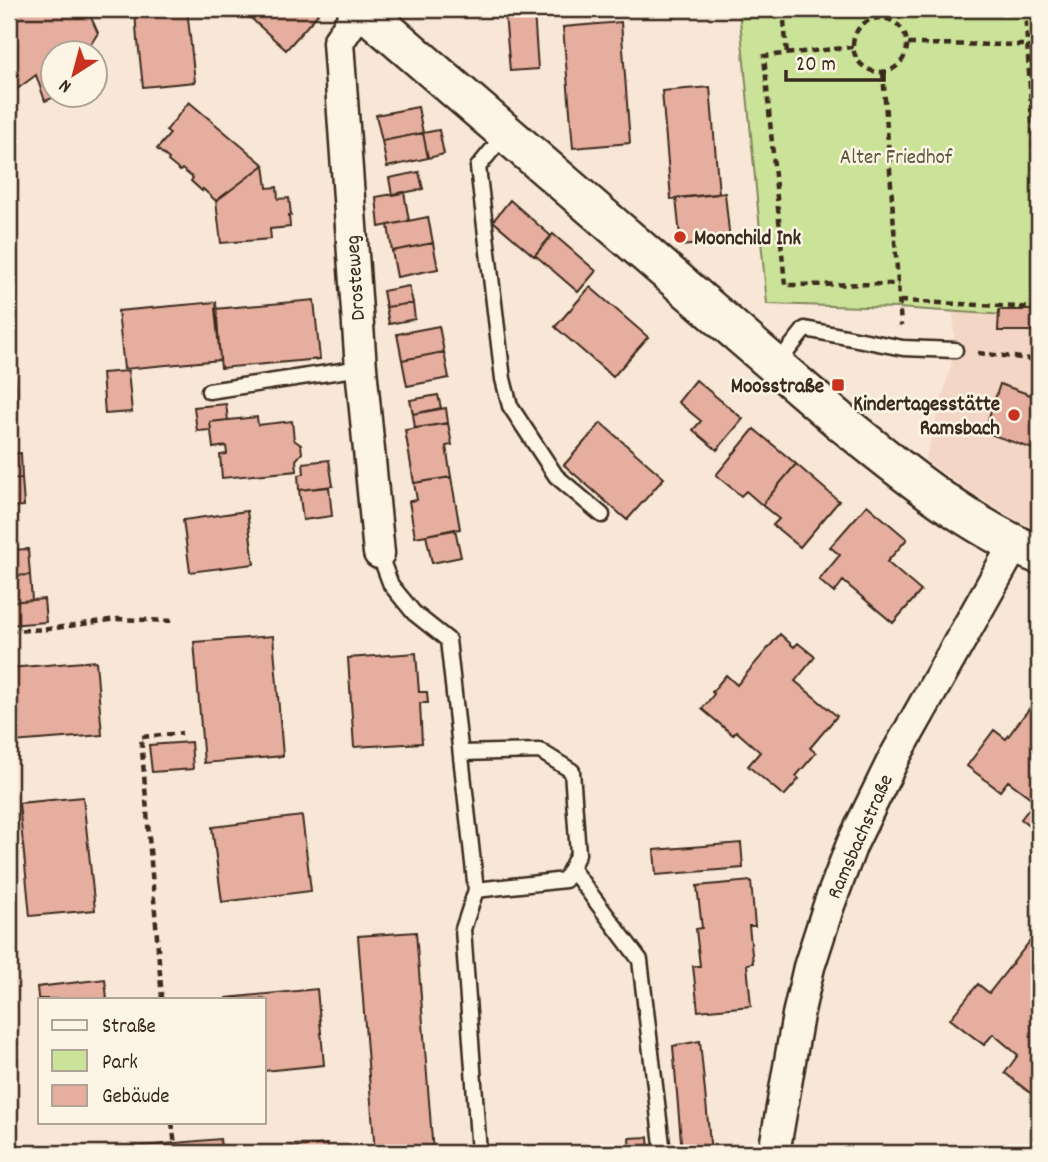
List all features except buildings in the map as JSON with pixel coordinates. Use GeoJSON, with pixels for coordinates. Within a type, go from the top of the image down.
{"type":"FeatureCollection","features":[{"type":"Feature","properties":{"kind":"street"},"geometry":{"type":"LineString","coordinates":[[361,9],[841,422],[914,481],[963,515],[1027,550]]}},
{"type":"Feature","properties":{"kind":"street","name":"Drosteweg"},"geometry":{"type":"LineString","coordinates":[[361,9],[338,42],[361,368],[379,553]]}},
{"type":"Feature","properties":{"kind":"street","name":"Ramsbachstraße"},"geometry":{"type":"LineString","coordinates":[[774,1153],[809,967],[852,844],[894,758],[1027,550]]}},
{"type":"Feature","properties":{"kind":"lane"},"geometry":{"type":"LineString","coordinates":[[506,132],[478,167],[503,379],[510,406],[556,476],[602,515]]}},
{"type":"Feature","properties":{"kind":"lane"},"geometry":{"type":"LineString","coordinates":[[776,365],[805,329],[903,348],[956,350]]}},
{"type":"Feature","properties":{"kind":"lane"},"geometry":{"type":"LineString","coordinates":[[209,391],[361,368]]}},
{"type":"Feature","properties":{"kind":"lane"},"geometry":{"type":"LineString","coordinates":[[379,553],[391,585],[414,613],[448,640],[476,890],[463,929],[479,1153]]}},
{"type":"Feature","properties":{"kind":"lane"},"geometry":{"type":"LineString","coordinates":[[461,753],[540,751],[572,771],[578,854],[565,880],[476,890]]}},
{"type":"Feature","properties":{"kind":"lane"},"geometry":{"type":"LineString","coordinates":[[571,868],[640,960],[663,1153]]}},
{"type":"Feature","properties":{"kind":"path"},"geometry":{"type":"LineString","coordinates":[[783,9],[787,54]]}},
{"type":"Feature","properties":{"kind":"path"},"geometry":{"type":"LineString","coordinates":[[878,9],[878,18]]}},
{"type":"Feature","properties":{"kind":"path"},"geometry":{"type":"LineString","coordinates":[[1025,9],[1039,233]]}},
{"type":"Feature","properties":{"kind":"path"},"geometry":{"type":"LineString","coordinates":[[878,18],[895,22],[906,35],[908,44],[907,52],[898,65],[883,72],[866,68],[855,55],[853,47],[854,39],[863,24],[878,18]]}},
{"type":"Feature","properties":{"kind":"path"},"geometry":{"type":"LineString","coordinates":[[908,44],[1027,45]]}},
{"type":"Feature","properties":{"kind":"path"},"geometry":{"type":"LineString","coordinates":[[853,47],[764,56],[785,285],[899,284]]}},
{"type":"Feature","properties":{"kind":"path"},"geometry":{"type":"LineString","coordinates":[[883,72],[903,348]]}},
{"type":"Feature","properties":{"kind":"path"},"geometry":{"type":"LineString","coordinates":[[900,301],[1039,308]]}},
{"type":"Feature","properties":{"kind":"path"},"geometry":{"type":"LineString","coordinates":[[956,350],[1039,360]]}},
{"type":"Feature","properties":{"kind":"path"},"geometry":{"type":"LineString","coordinates":[[9,631],[48,629],[117,619],[175,621]]}},
{"type":"Feature","properties":{"kind":"path"},"geometry":{"type":"LineString","coordinates":[[162,998],[141,737],[183,733]]}},
{"type":"Feature","properties":{"kind":"path"},"geometry":{"type":"LineString","coordinates":[[172,1124],[176,1153]]}},
{"type":"Feature","properties":{"kind":"shaded area"},"geometry":{"type":"Polygon","coordinates":[[[953,312],[1039,317],[1039,530],[1014,519],[925,460],[955,350],[953,312]]]}},
{"type":"Feature","properties":{"kind":"green space","name":"Alter Friedhof"},"geometry":{"type":"Polygon","coordinates":[[[739,9],[1039,9],[1039,317],[897,308],[767,304],[739,9]]]}},
{"type":"Feature","properties":{"kind":"place","name":"Moonchild Ink"},"geometry":{"type":"Point","coordinates":[680,237]}},
{"type":"Feature","properties":{"kind":"place","name":"Moosstraße"},"geometry":{"type":"Point","coordinates":[838,385]}},
{"type":"Feature","properties":{"kind":"place","name":"Kindertagesstätte Ramsbach"},"geometry":{"type":"Point","coordinates":[1014,415]}}]}
